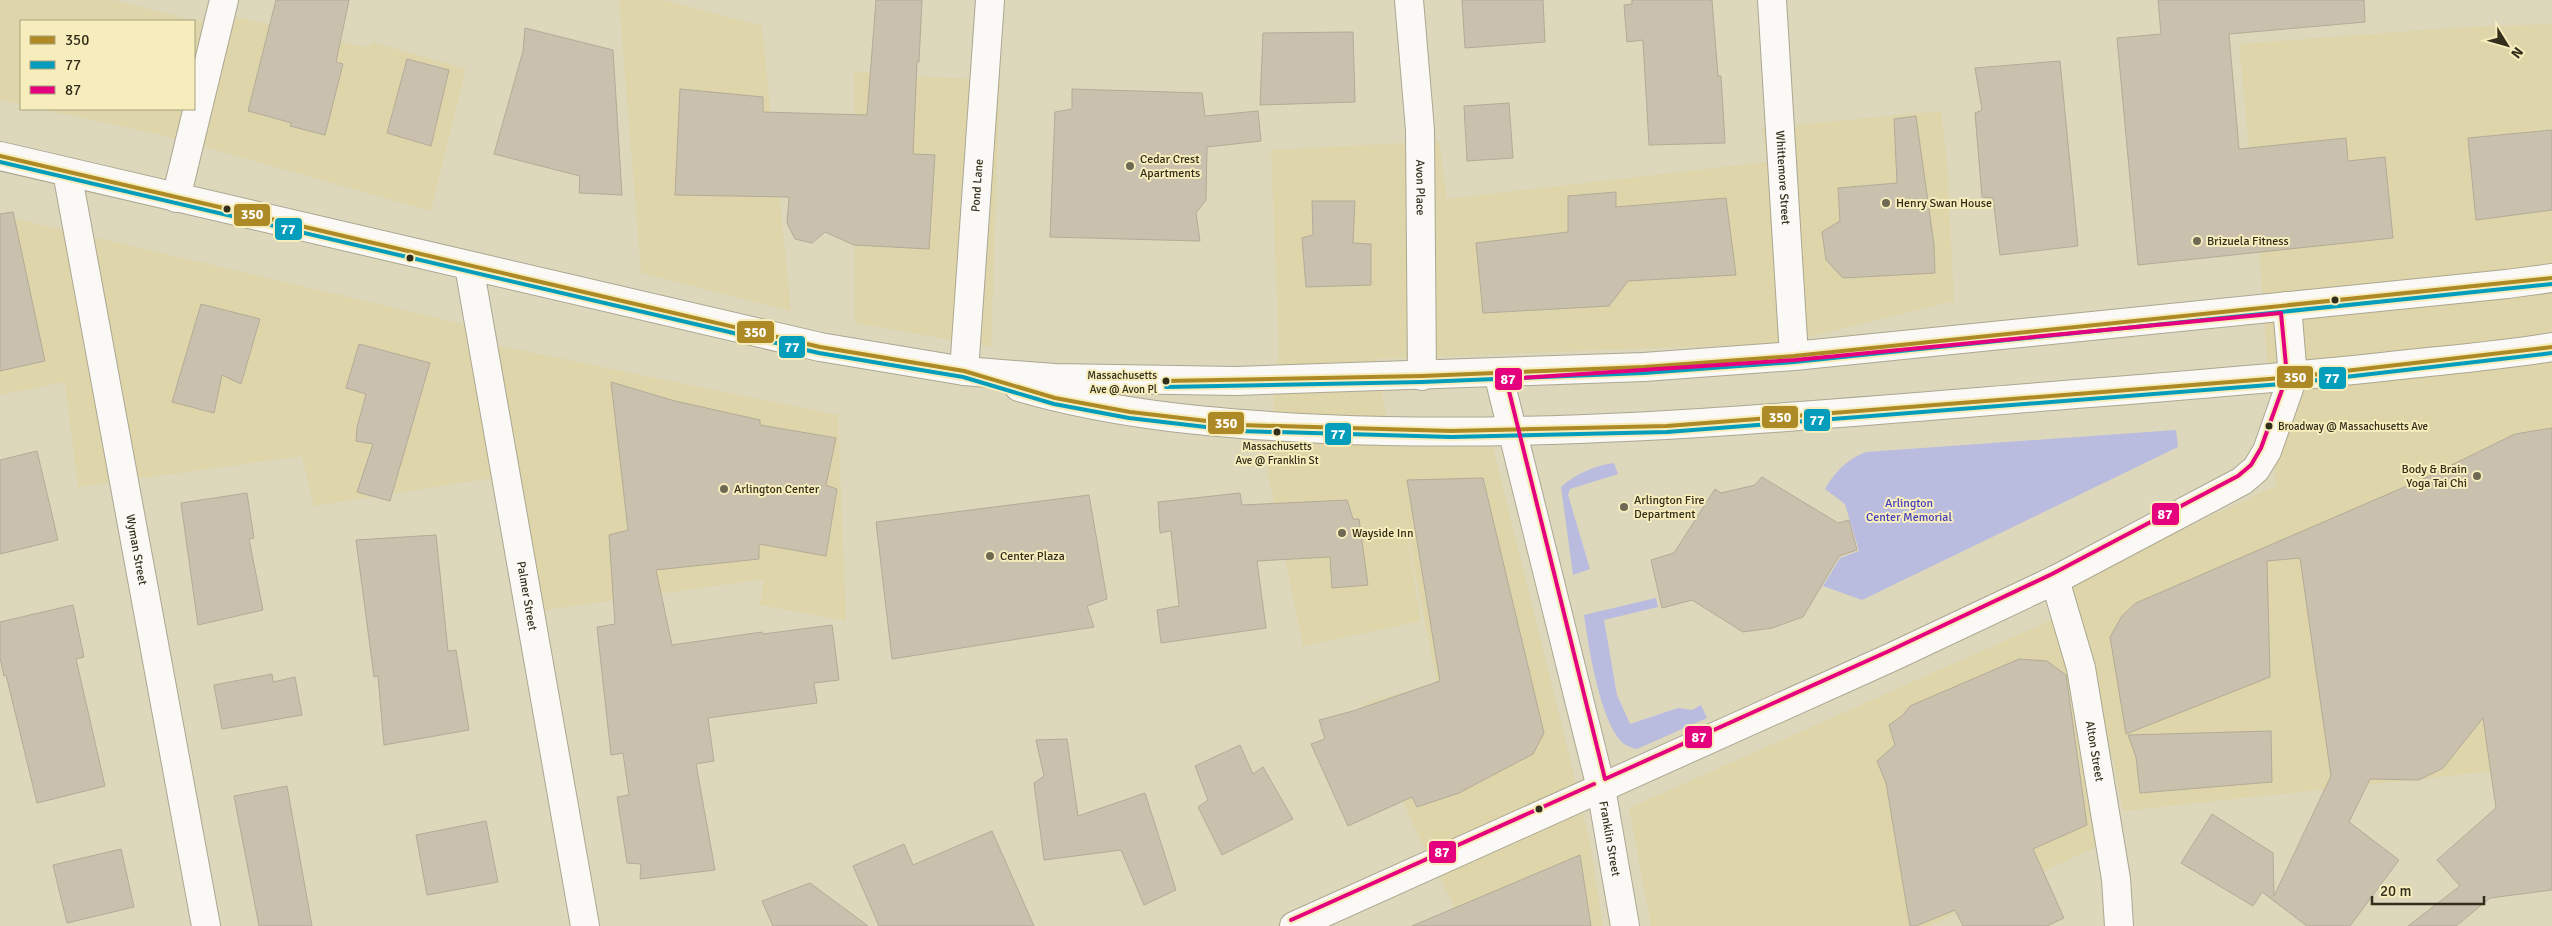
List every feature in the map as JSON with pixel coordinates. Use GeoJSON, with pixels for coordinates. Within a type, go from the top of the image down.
{"type":"FeatureCollection","features":[{"type":"Feature","properties":{"kind":"main road"},"geometry":{"type":"LineString","coordinates":[[176,198],[224,0]]}},
{"type":"Feature","properties":{"kind":"main road","name":"Pond Lane"},"geometry":{"type":"LineString","coordinates":[[964,372],[990,0]]}},
{"type":"Feature","properties":{"kind":"main road","name":"Avon Place"},"geometry":{"type":"LineString","coordinates":[[1409,0],[1420,130],[1422,376]]}},
{"type":"Feature","properties":{"kind":"main road","name":"Whittemore Street"},"geometry":{"type":"LineString","coordinates":[[1772,0],[1794,356]]}},
{"type":"Feature","properties":{"kind":"main road"},"geometry":{"type":"LineString","coordinates":[[0,156],[820,347],[964,372],[1054,378],[1143,381],[1422,376],[1644,367],[1794,356],[2552,278]]}},
{"type":"Feature","properties":{"kind":"main road","name":"Wyman Street"},"geometry":{"type":"LineString","coordinates":[[67,172],[206,926]]}},
{"type":"Feature","properties":{"kind":"main road","name":"Palmer Street"},"geometry":{"type":"LineString","coordinates":[[469,266],[585,926]]}},
{"type":"Feature","properties":{"kind":"main road"},"geometry":{"type":"LineString","coordinates":[[1294,926],[1797,701],[2055,580],[2242,480],[2256,469],[2267,451],[2293,377],[2287,306]]}},
{"type":"Feature","properties":{"kind":"main road"},"geometry":{"type":"LineString","coordinates":[[964,372],[1055,398],[1144,414],[1282,427],[1512,432],[1667,426],[1812,416],[2293,377],[2552,347]]}},
{"type":"Feature","properties":{"kind":"main road","name":"Franklin Street"},"geometry":{"type":"LineString","coordinates":[[1498,373],[1601,788],[1625,926]]}},
{"type":"Feature","properties":{"kind":"main road","name":"Alton Street"},"geometry":{"type":"LineString","coordinates":[[2055,580],[2081,668],[2116,879],[2119,926]]}},
{"type":"Feature","properties":{"kind":"shaded area"},"geometry":{"type":"Polygon","coordinates":[[[0,0],[113,0],[192,20],[20,20],[20,104],[0,100],[0,0]]]}},
{"type":"Feature","properties":{"kind":"shaded area"},"geometry":{"type":"Polygon","coordinates":[[[619,0],[664,0],[762,26],[791,311],[641,273],[619,0]]]}},
{"type":"Feature","properties":{"kind":"shaded area"},"geometry":{"type":"Polygon","coordinates":[[[237,17],[368,48],[372,42],[466,69],[431,211],[166,136],[46,110],[195,110],[195,21],[237,17]]]}},
{"type":"Feature","properties":{"kind":"shaded area"},"geometry":{"type":"Polygon","coordinates":[[[2552,24],[2552,765],[2123,811],[2113,759],[2061,586],[2276,486],[2261,275],[2239,44],[2463,27],[2552,24]]]}},
{"type":"Feature","properties":{"kind":"shaded area"},"geometry":{"type":"Polygon","coordinates":[[[854,72],[1000,81],[991,347],[855,323],[854,72]]]}},
{"type":"Feature","properties":{"kind":"shaded area"},"geometry":{"type":"Polygon","coordinates":[[[1941,111],[1947,163],[1954,301],[1784,343],[1376,359],[1391,447],[1493,447],[1589,837],[1603,926],[1457,926],[1453,904],[1413,825],[1362,704],[1437,683],[1399,491],[1421,621],[1303,646],[1267,470],[1279,351],[1271,150],[1439,141],[1447,199],[1767,162],[1762,128],[1941,111]]]}},
{"type":"Feature","properties":{"kind":"shaded area"},"geometry":{"type":"Polygon","coordinates":[[[0,215],[467,325],[493,478],[314,506],[302,456],[78,487],[65,382],[0,395],[0,215]]]}},
{"type":"Feature","properties":{"kind":"shaded area"},"geometry":{"type":"Polygon","coordinates":[[[495,345],[838,415],[846,621],[760,605],[764,579],[538,611],[495,345]]]}},
{"type":"Feature","properties":{"kind":"shaded area"},"geometry":{"type":"Polygon","coordinates":[[[2065,614],[2106,842],[1929,926],[1651,926],[1629,808],[2065,614]]]}},
{"type":"Feature","properties":{"kind":"green space","name":"Arlington Center Memorial"},"geometry":{"type":"Polygon","coordinates":[[[2176,430],[2178,447],[1862,600],[1823,586],[1840,558],[1859,551],[1845,504],[1825,489],[1842,467],[1859,455],[1866,452],[2176,430]]]}},
{"type":"Feature","properties":{"kind":"green space"},"geometry":{"type":"Polygon","coordinates":[[[1614,463],[1618,474],[1570,489],[1568,495],[1590,569],[1573,575],[1561,487],[1586,471],[1614,463]]]}},
{"type":"Feature","properties":{"kind":"green space"},"geometry":{"type":"Polygon","coordinates":[[[1656,598],[1658,607],[1604,620],[1617,695],[1630,724],[1678,708],[1692,710],[1701,705],[1707,718],[1637,749],[1626,745],[1617,736],[1609,722],[1597,685],[1584,615],[1656,598]]]}},
{"type":"Feature","properties":{"kind":"building"},"geometry":{"type":"Polygon","coordinates":[[[276,0],[349,0],[336,62],[343,64],[325,135],[290,126],[292,123],[248,111],[276,0]]]}},
{"type":"Feature","properties":{"kind":"building"},"geometry":{"type":"Polygon","coordinates":[[[876,0],[922,0],[913,154],[935,155],[929,249],[854,245],[825,232],[812,243],[795,239],[787,223],[789,197],[675,195],[680,89],[763,97],[763,112],[867,115],[876,0]]]}},
{"type":"Feature","properties":{"kind":"building"},"geometry":{"type":"Polygon","coordinates":[[[1462,0],[1543,0],[1545,42],[1465,48],[1462,0]]]}},
{"type":"Feature","properties":{"kind":"building"},"geometry":{"type":"Polygon","coordinates":[[[1632,0],[1712,0],[1718,76],[1721,76],[1725,143],[1649,145],[1643,40],[1627,42],[1624,5],[1632,4],[1632,0]]]}},
{"type":"Feature","properties":{"kind":"building"},"geometry":{"type":"Polygon","coordinates":[[[2158,0],[2364,0],[2365,22],[2229,34],[2239,149],[2346,138],[2348,161],[2385,157],[2393,238],[2138,265],[2117,38],[2161,34],[2158,0]]]}},
{"type":"Feature","properties":{"kind":"building"},"geometry":{"type":"Polygon","coordinates":[[[525,28],[613,50],[622,195],[579,193],[580,176],[494,154],[523,51],[525,28]]]}},
{"type":"Feature","properties":{"kind":"building"},"geometry":{"type":"Polygon","coordinates":[[[1353,32],[1355,102],[1260,105],[1263,33],[1353,32]]]}},
{"type":"Feature","properties":{"kind":"building"},"geometry":{"type":"Polygon","coordinates":[[[407,59],[449,70],[431,146],[387,133],[407,59]]]}},
{"type":"Feature","properties":{"kind":"building"},"geometry":{"type":"Polygon","coordinates":[[[2060,61],[2078,246],[2000,255],[1993,198],[1982,197],[1975,113],[1982,110],[1975,68],[2060,61]]]}},
{"type":"Feature","properties":{"kind":"building","name":"Cedar Crest Apartments"},"geometry":{"type":"Polygon","coordinates":[[[1072,89],[1202,93],[1205,116],[1258,111],[1261,141],[1207,147],[1206,200],[1196,213],[1200,241],[1050,237],[1055,112],[1072,109],[1072,89]]]}},
{"type":"Feature","properties":{"kind":"building"},"geometry":{"type":"Polygon","coordinates":[[[1509,103],[1513,158],[1467,161],[1464,106],[1509,103]]]}},
{"type":"Feature","properties":{"kind":"building","name":"Henry Swan House"},"geometry":{"type":"Polygon","coordinates":[[[1916,116],[1934,245],[1935,273],[1843,278],[1826,260],[1822,232],[1840,221],[1838,188],[1897,183],[1894,119],[1916,116]]]}},
{"type":"Feature","properties":{"kind":"building"},"geometry":{"type":"Polygon","coordinates":[[[2552,130],[2552,210],[2476,220],[2468,138],[2552,130]]]}},
{"type":"Feature","properties":{"kind":"building"},"geometry":{"type":"Polygon","coordinates":[[[1616,192],[1616,207],[1726,198],[1736,275],[1628,281],[1609,306],[1483,313],[1476,243],[1568,232],[1568,196],[1616,192]]]}},
{"type":"Feature","properties":{"kind":"building"},"geometry":{"type":"Polygon","coordinates":[[[1312,201],[1355,201],[1353,243],[1371,244],[1371,285],[1306,287],[1302,238],[1313,235],[1312,201]]]}},
{"type":"Feature","properties":{"kind":"building"},"geometry":{"type":"Polygon","coordinates":[[[13,212],[45,361],[0,371],[0,214],[13,212]]]}},
{"type":"Feature","properties":{"kind":"building"},"geometry":{"type":"Polygon","coordinates":[[[201,304],[260,319],[241,384],[222,375],[214,413],[172,402],[201,304]]]}},
{"type":"Feature","properties":{"kind":"building"},"geometry":{"type":"Polygon","coordinates":[[[359,344],[430,363],[390,501],[357,492],[373,444],[356,441],[357,427],[366,394],[346,388],[359,344]]]}},
{"type":"Feature","properties":{"kind":"building"},"geometry":{"type":"Polygon","coordinates":[[[611,382],[675,401],[760,420],[760,425],[836,438],[826,485],[837,489],[826,556],[759,544],[759,559],[656,570],[672,645],[762,632],[763,634],[832,625],[839,680],[814,683],[817,703],[708,718],[714,761],[696,764],[715,870],[640,879],[641,864],[627,863],[617,797],[629,795],[623,753],[611,755],[597,627],[615,624],[609,535],[628,530],[611,382]]]}},
{"type":"Feature","properties":{"kind":"building"},"geometry":{"type":"Polygon","coordinates":[[[2552,428],[2552,890],[2490,898],[2456,926],[2408,926],[2460,886],[2437,860],[2496,808],[2483,718],[2443,768],[2419,780],[2370,779],[2349,822],[2399,860],[2350,926],[2307,926],[2262,892],[2253,906],[2181,863],[2212,814],[2273,853],[2274,896],[2331,776],[2300,558],[2267,561],[2270,677],[2126,734],[2110,637],[2122,616],[2136,603],[2423,479],[2515,434],[2552,428]]]}},
{"type":"Feature","properties":{"kind":"building"},"geometry":{"type":"Polygon","coordinates":[[[37,451],[58,540],[0,554],[0,460],[37,451]]]}},
{"type":"Feature","properties":{"kind":"building","name":"Arlington Fire Department"},"geometry":{"type":"Polygon","coordinates":[[[1762,477],[1838,523],[1849,520],[1857,550],[1839,556],[1803,617],[1772,628],[1743,632],[1692,600],[1662,608],[1651,560],[1674,553],[1715,489],[1721,493],[1755,485],[1762,477]]]}},
{"type":"Feature","properties":{"kind":"building"},"geometry":{"type":"Polygon","coordinates":[[[1483,478],[1544,733],[1533,754],[1459,793],[1417,807],[1412,797],[1348,826],[1311,744],[1325,739],[1319,720],[1353,711],[1440,681],[1407,480],[1483,478]]]}},
{"type":"Feature","properties":{"kind":"building"},"geometry":{"type":"Polygon","coordinates":[[[247,493],[254,538],[249,539],[263,610],[198,625],[181,503],[247,493]]]}},
{"type":"Feature","properties":{"kind":"building"},"geometry":{"type":"Polygon","coordinates":[[[1240,493],[1242,505],[1347,500],[1353,519],[1359,519],[1368,585],[1332,588],[1330,557],[1257,561],[1266,628],[1161,643],[1157,610],[1179,606],[1171,531],[1160,533],[1158,502],[1240,493]]]}},
{"type":"Feature","properties":{"kind":"building","name":"Center Plaza"},"geometry":{"type":"Polygon","coordinates":[[[1089,495],[1107,599],[1087,606],[1094,627],[892,659],[876,522],[1089,495]]]}},
{"type":"Feature","properties":{"kind":"building"},"geometry":{"type":"Polygon","coordinates":[[[436,535],[448,651],[456,650],[469,730],[384,745],[378,676],[374,677],[356,540],[436,535]]]}},
{"type":"Feature","properties":{"kind":"building"},"geometry":{"type":"Polygon","coordinates":[[[73,605],[84,657],[76,659],[105,786],[37,803],[6,675],[4,676],[0,658],[0,622],[73,605]]]}},
{"type":"Feature","properties":{"kind":"building"},"geometry":{"type":"Polygon","coordinates":[[[2019,659],[2047,661],[2066,675],[2087,825],[2033,849],[2064,918],[2047,926],[1963,926],[1955,910],[1916,926],[1910,926],[1886,783],[1877,761],[1895,745],[1889,725],[1903,715],[1910,706],[2019,659]]]}},
{"type":"Feature","properties":{"kind":"building"},"geometry":{"type":"Polygon","coordinates":[[[272,674],[273,682],[295,677],[302,715],[222,729],[214,685],[272,674]]]}},
{"type":"Feature","properties":{"kind":"building"},"geometry":{"type":"Polygon","coordinates":[[[2271,731],[2272,782],[2140,793],[2136,757],[2128,735],[2271,731]]]}},
{"type":"Feature","properties":{"kind":"building"},"geometry":{"type":"Polygon","coordinates":[[[1067,739],[1078,816],[1145,793],[1176,890],[1144,905],[1121,850],[1044,860],[1034,783],[1044,776],[1036,740],[1067,739]]]}},
{"type":"Feature","properties":{"kind":"building"},"geometry":{"type":"Polygon","coordinates":[[[1240,745],[1253,774],[1263,767],[1293,819],[1222,855],[1198,807],[1208,800],[1195,766],[1240,745]]]}},
{"type":"Feature","properties":{"kind":"building"},"geometry":{"type":"Polygon","coordinates":[[[287,786],[312,926],[259,926],[234,796],[287,786]]]}},
{"type":"Feature","properties":{"kind":"building"},"geometry":{"type":"Polygon","coordinates":[[[486,821],[498,882],[427,895],[416,835],[486,821]]]}},
{"type":"Feature","properties":{"kind":"building"},"geometry":{"type":"Polygon","coordinates":[[[992,831],[1034,926],[879,926],[853,866],[904,844],[913,865],[992,831]]]}},
{"type":"Feature","properties":{"kind":"building"},"geometry":{"type":"Polygon","coordinates":[[[121,849],[134,907],[67,923],[53,865],[121,849]]]}},
{"type":"Feature","properties":{"kind":"building"},"geometry":{"type":"Polygon","coordinates":[[[1580,855],[1591,926],[1412,926],[1580,855]]]}},
{"type":"Feature","properties":{"kind":"building"},"geometry":{"type":"Polygon","coordinates":[[[810,883],[868,926],[773,926],[762,901],[810,883]]]}},
{"type":"Feature","properties":{"kind":"transit line","name":"350"},"geometry":{"type":"LineString","coordinates":[[0,156],[820,347],[964,371],[1055,398],[1130,412],[1241,425],[1451,431],[1667,426],[2293,377],[2552,347]]}},
{"type":"Feature","properties":{"kind":"transit line","name":"77"},"geometry":{"type":"LineString","coordinates":[[0,162],[819,353],[963,377],[1054,404],[1129,418],[1240,431],[1451,437],[1667,432],[2293,383],[2552,353]]}},
{"type":"Feature","properties":{"kind":"transit line","name":"350"},"geometry":{"type":"LineString","coordinates":[[1166,381],[1422,376],[1644,367],[1794,356],[2552,278]]}},
{"type":"Feature","properties":{"kind":"transit line","name":"77"},"geometry":{"type":"LineString","coordinates":[[1166,387],[1422,382],[1644,373],[1794,362],[2552,284]]}},
{"type":"Feature","properties":{"kind":"transit line","name":"87"},"geometry":{"type":"LineString","coordinates":[[2281,313],[2287,376],[2261,448],[2251,465],[2238,476],[2052,574],[1889,651],[1605,779],[1506,379],[1795,360],[2281,313]]}},
{"type":"Feature","properties":{"kind":"transit line","name":"87"},"geometry":{"type":"LineString","coordinates":[[1291,920],[1594,784]]}},
{"type":"Feature","properties":{"kind":"place","name":"Cedar Crest Apartments"},"geometry":{"type":"Point","coordinates":[1130,166]}},
{"type":"Feature","properties":{"kind":"place","name":"Henry Swan House"},"geometry":{"type":"Point","coordinates":[1886,203]}},
{"type":"Feature","properties":{"kind":"place","name":"Brizuela Fitness"},"geometry":{"type":"Point","coordinates":[2197,241]}},
{"type":"Feature","properties":{"kind":"place","name":"Massachusetts Ave @ Avon Pl"},"geometry":{"type":"Point","coordinates":[1166,381]}},
{"type":"Feature","properties":{"kind":"place","name":"Broadway @ Massachusetts Ave"},"geometry":{"type":"Point","coordinates":[2269,426]}},
{"type":"Feature","properties":{"kind":"place","name":"Massachusetts Ave @ Franklin St"},"geometry":{"type":"Point","coordinates":[1277,432]}},
{"type":"Feature","properties":{"kind":"place","name":"Body & Brain Yoga Tai Chi"},"geometry":{"type":"Point","coordinates":[2477,476]}},
{"type":"Feature","properties":{"kind":"place","name":"Arlington Center"},"geometry":{"type":"Point","coordinates":[724,489]}},
{"type":"Feature","properties":{"kind":"place","name":"Arlington Fire Department"},"geometry":{"type":"Point","coordinates":[1624,507]}},
{"type":"Feature","properties":{"kind":"place","name":"Wayside Inn"},"geometry":{"type":"Point","coordinates":[1342,533]}},
{"type":"Feature","properties":{"kind":"place","name":"Center Plaza"},"geometry":{"type":"Point","coordinates":[990,556]}}]}
